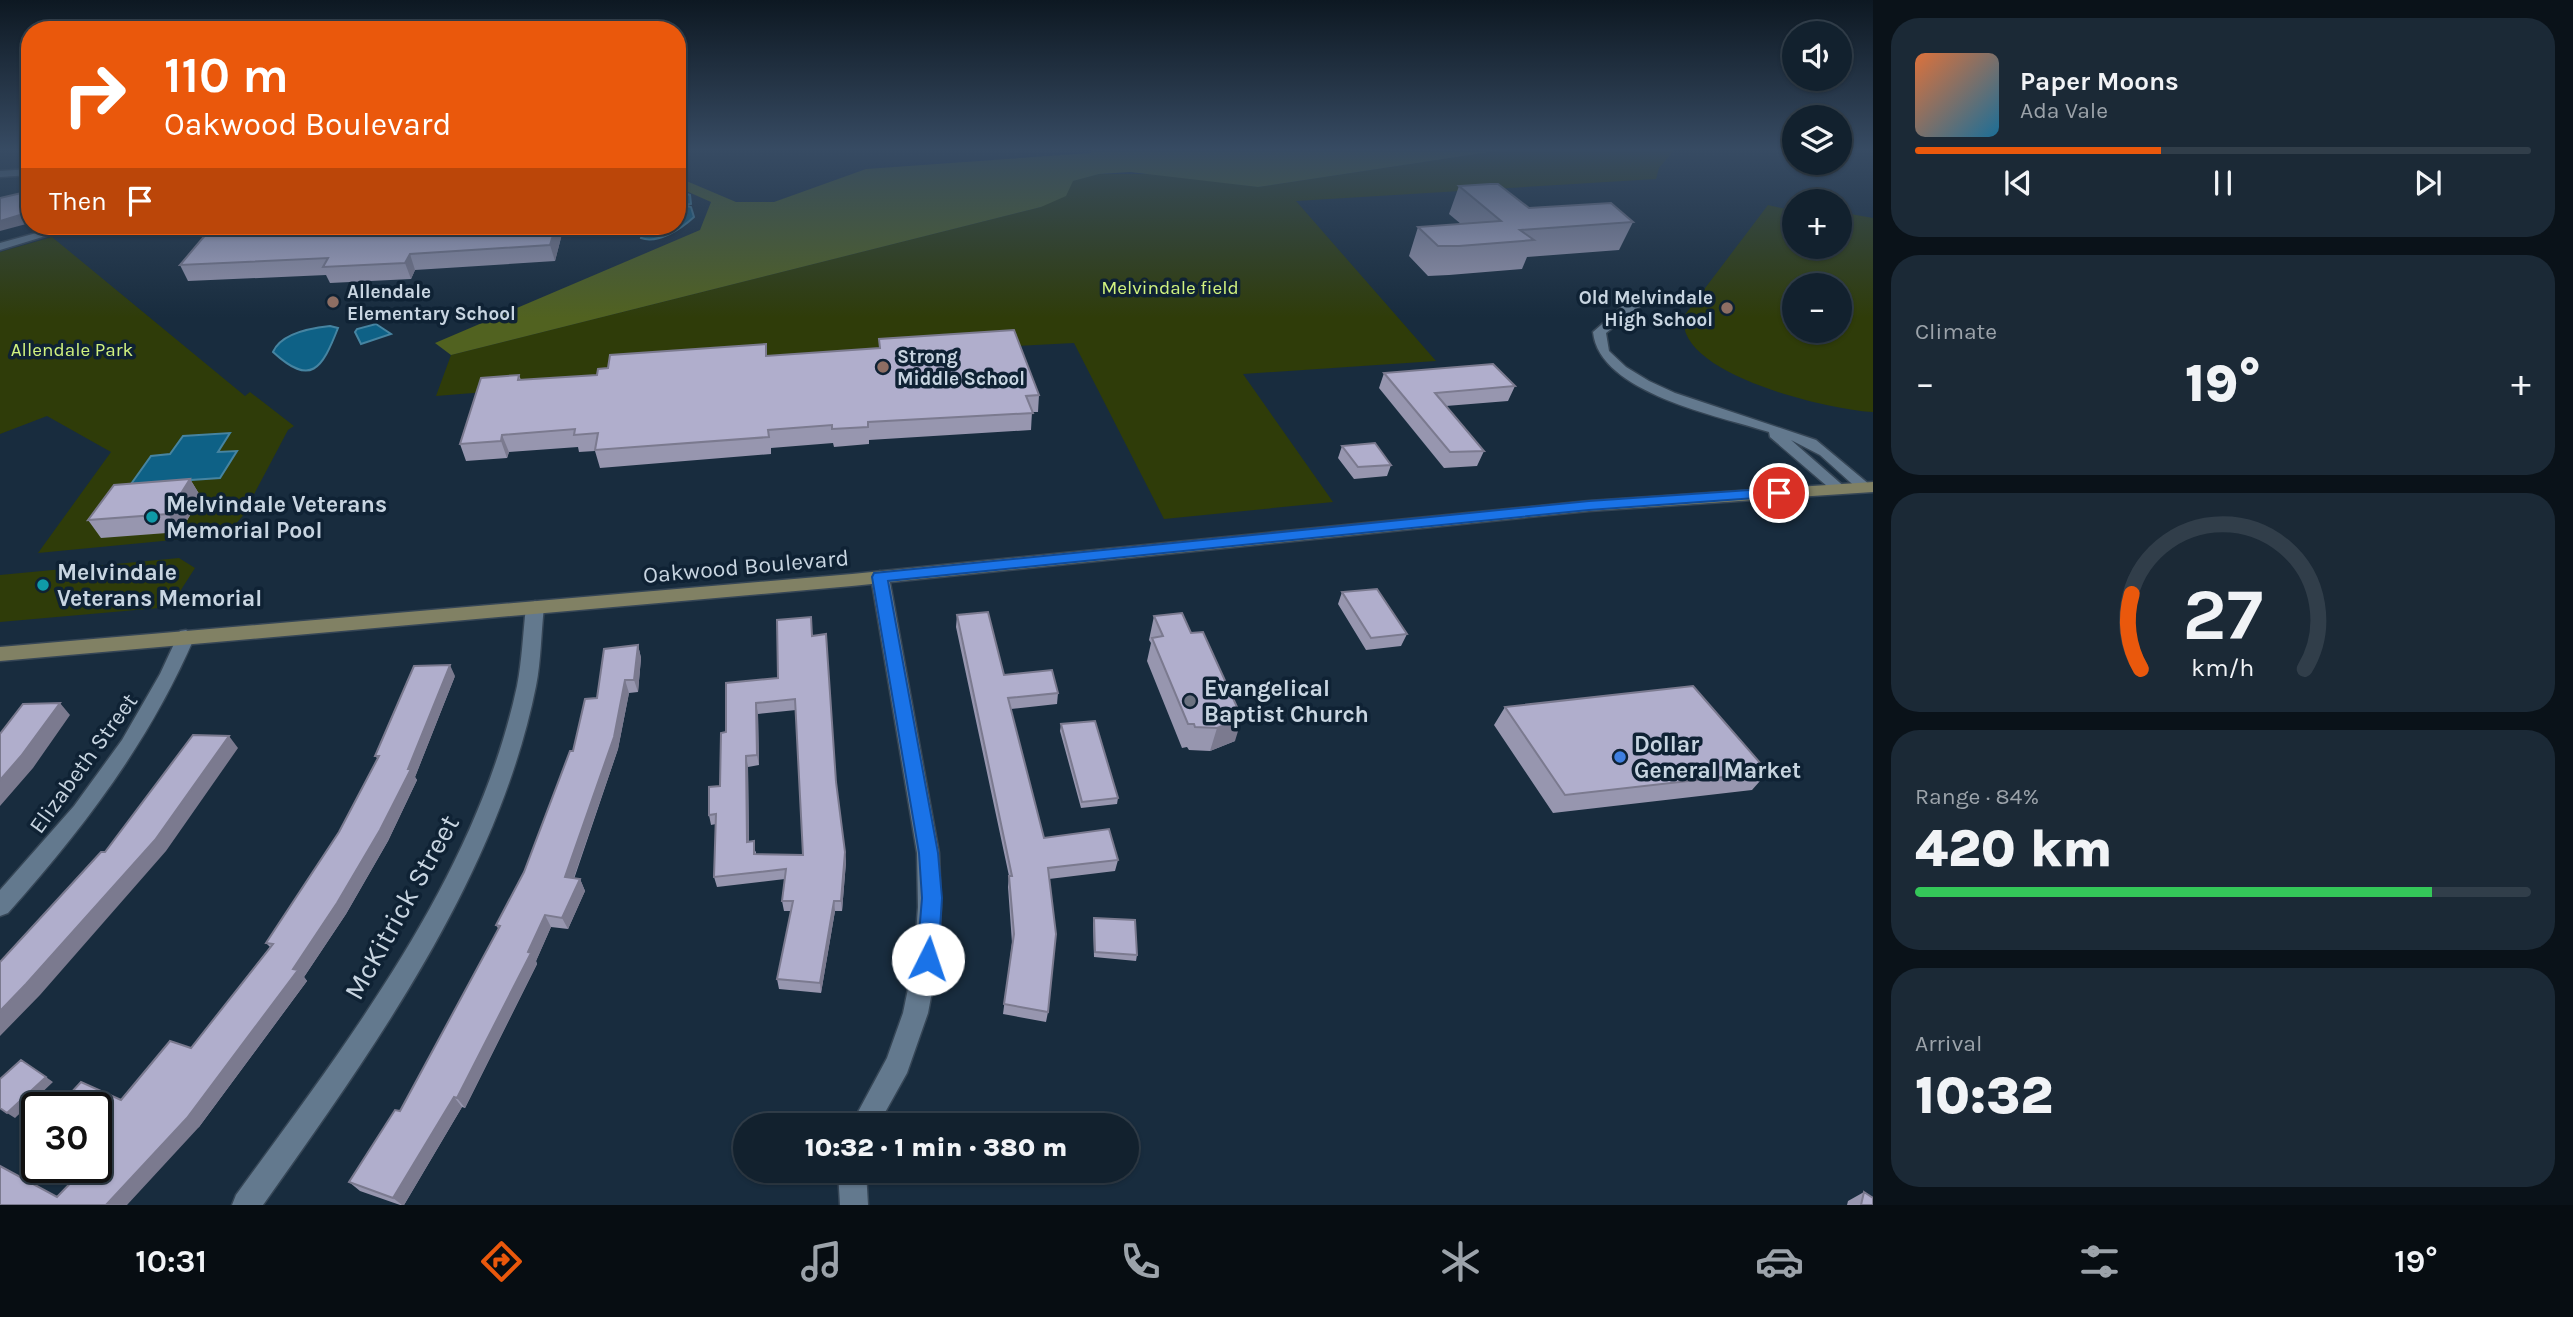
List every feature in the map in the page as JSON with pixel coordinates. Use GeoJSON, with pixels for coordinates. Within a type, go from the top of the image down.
{"type":"FeatureCollection","features":[{"type":"Feature","properties":{"kind":"main road","name":"Oakwood Boulevard"},"geometry":{"type":"LineString","coordinates":[[0,654],[880,577],[1589,506],[1869,488]]}},
{"type":"Feature","properties":{"kind":"street"},"geometry":{"type":"LineString","coordinates":[[0,247],[42,235]]}},
{"type":"Feature","properties":{"kind":"street"},"geometry":{"type":"LineString","coordinates":[[1643,295],[1640,301],[1610,319],[1599,332],[1602,350],[1614,363],[1634,379],[1670,395],[1764,424],[1814,444],[1869,488]]}},
{"type":"Feature","properties":{"kind":"street"},"geometry":{"type":"LineString","coordinates":[[1764,424],[1839,489]]}},
{"type":"Feature","properties":{"kind":"street"},"geometry":{"type":"LineString","coordinates":[[871,1113],[897,1065],[915,1017],[928,959],[932,898],[929,853],[880,577]]}},
{"type":"Feature","properties":{"kind":"street","name":"McKitrick Street"},"geometry":{"type":"LineString","coordinates":[[246,1205],[336,1079],[412,959],[466,857],[511,751],[534,649],[535,607]]}},
{"type":"Feature","properties":{"kind":"street","name":"Elizabeth Street"},"geometry":{"type":"LineString","coordinates":[[0,906],[46,856],[117,765],[168,682],[186,636]]}},
{"type":"Feature","properties":{"kind":"street"},"geometry":{"type":"LineString","coordinates":[[853,1183],[854,1205]]}},
{"type":"Feature","properties":{"kind":"green space"},"geometry":{"type":"Polygon","coordinates":[[[710,205],[1045,205],[451,355],[435,343],[700,230],[710,205]]]}},
{"type":"Feature","properties":{"kind":"green space","name":"Melvindale field"},"geometry":{"type":"Polygon","coordinates":[[[1300,205],[1436,361],[1243,374],[1333,502],[1164,519],[1074,343],[771,359],[608,382],[436,396],[451,355],[1041,207],[1300,205]]]}},
{"type":"Feature","properties":{"kind":"green space"},"geometry":{"type":"Polygon","coordinates":[[[1768,205],[1782,208],[1782,259],[1852,259],[1852,214],[1873,218],[1873,412],[1852,410],[1792,396],[1728,372],[1703,356],[1688,337],[1684,316],[1768,205]]]}},
{"type":"Feature","properties":{"kind":"green space","name":"Allendale Park"},"geometry":{"type":"Polygon","coordinates":[[[52,237],[245,396],[250,392],[294,426],[288,430],[242,517],[225,535],[38,553],[111,452],[47,416],[0,434],[0,252],[52,237]]]}},
{"type":"Feature","properties":{"kind":"green space"},"geometry":{"type":"Polygon","coordinates":[[[179,558],[195,568],[170,607],[0,622],[0,575],[179,558]]]}},
{"type":"Feature","properties":{"kind":"water"},"geometry":{"type":"Polygon","coordinates":[[[686,206],[691,207],[694,217],[686,223],[686,206]]]}},
{"type":"Feature","properties":{"kind":"water"},"geometry":{"type":"Polygon","coordinates":[[[642,235],[666,235],[655,239],[641,238],[642,235]]]}},
{"type":"Feature","properties":{"kind":"water"},"geometry":{"type":"Polygon","coordinates":[[[376,324],[391,334],[361,344],[355,332],[357,329],[376,324]]]}},
{"type":"Feature","properties":{"kind":"water"},"geometry":{"type":"Polygon","coordinates":[[[330,326],[338,328],[326,354],[314,368],[306,371],[297,369],[273,352],[290,336],[330,326]]]}},
{"type":"Feature","properties":{"kind":"water"},"geometry":{"type":"Polygon","coordinates":[[[230,433],[218,452],[237,451],[220,478],[131,484],[151,456],[170,454],[183,436],[230,433]]]}},
{"type":"Feature","properties":{"kind":"building"},"geometry":{"type":"Polygon","coordinates":[[[0,205],[21,205],[21,215],[0,221],[0,205]]]}},
{"type":"Feature","properties":{"kind":"building"},"geometry":{"type":"Polygon","coordinates":[[[1482,205],[1525,205],[1529,208],[1614,205],[1633,222],[1520,230],[1534,240],[1459,246],[1438,246],[1418,227],[1501,221],[1482,205]]]}},
{"type":"Feature","properties":{"kind":"building"},"geometry":{"type":"Polygon","coordinates":[[[205,235],[553,235],[550,245],[410,254],[405,263],[323,267],[328,258],[180,265],[205,235]]]}},
{"type":"Feature","properties":{"kind":"building","name":"Strong Middle School"},"geometry":{"type":"Polygon","coordinates":[[[1014,330],[1039,395],[1026,396],[1033,413],[868,422],[868,427],[832,429],[832,425],[768,430],[769,437],[595,450],[598,433],[574,435],[575,429],[502,435],[501,441],[460,444],[481,378],[519,375],[518,380],[597,375],[598,369],[608,368],[610,355],[766,344],[766,356],[880,348],[879,339],[1014,330]]]}},
{"type":"Feature","properties":{"kind":"building"},"geometry":{"type":"Polygon","coordinates":[[[1493,364],[1515,386],[1435,393],[1484,451],[1450,452],[1384,373],[1493,364]]]}},
{"type":"Feature","properties":{"kind":"building"},"geometry":{"type":"Polygon","coordinates":[[[1375,443],[1391,465],[1358,467],[1342,446],[1375,443]]]}},
{"type":"Feature","properties":{"kind":"building"},"geometry":{"type":"Polygon","coordinates":[[[190,479],[168,514],[88,520],[114,485],[190,479]]]}},
{"type":"Feature","properties":{"kind":"building"},"geometry":{"type":"Polygon","coordinates":[[[1377,589],[1407,634],[1371,638],[1342,592],[1377,589]]]}},
{"type":"Feature","properties":{"kind":"building"},"geometry":{"type":"Polygon","coordinates":[[[988,612],[1004,675],[1052,670],[1058,693],[1008,698],[1044,838],[1109,829],[1118,860],[1048,868],[1056,934],[1048,1012],[1004,1004],[1014,934],[1009,876],[1012,876],[957,615],[988,612]]]}},
{"type":"Feature","properties":{"kind":"building"},"geometry":{"type":"Polygon","coordinates":[[[1182,613],[1191,633],[1203,632],[1242,718],[1217,728],[1188,724],[1152,638],[1163,636],[1154,616],[1182,613]]]}},
{"type":"Feature","properties":{"kind":"building"},"geometry":{"type":"Polygon","coordinates":[[[811,617],[812,636],[826,634],[836,782],[845,852],[841,901],[834,901],[820,983],[777,979],[793,901],[782,901],[786,869],[714,877],[716,814],[709,815],[709,787],[720,786],[721,733],[726,732],[726,683],[778,678],[777,620],[811,617]],[[795,699],[756,703],[757,755],[746,756],[747,842],[754,841],[754,854],[803,855],[795,699]]]}},
{"type":"Feature","properties":{"kind":"building"},"geometry":{"type":"Polygon","coordinates":[[[638,645],[634,680],[625,680],[614,737],[565,877],[580,879],[562,918],[545,915],[528,952],[531,953],[457,1098],[454,1097],[393,1198],[349,1182],[395,1110],[400,1111],[500,926],[496,925],[524,872],[570,751],[573,751],[585,699],[597,698],[604,649],[638,645]]]}},
{"type":"Feature","properties":{"kind":"building"},"geometry":{"type":"Polygon","coordinates":[[[450,665],[408,769],[411,769],[380,830],[337,903],[293,969],[298,970],[187,1118],[106,1205],[0,1205],[0,1166],[21,1177],[21,1183],[31,1183],[57,1197],[71,1183],[112,1183],[112,1096],[121,1100],[170,1041],[191,1048],[273,944],[266,943],[339,832],[379,756],[375,756],[414,666],[450,665]]]}},
{"type":"Feature","properties":{"kind":"building","name":"Dollar General Market"},"geometry":{"type":"Polygon","coordinates":[[[1693,686],[1768,772],[1565,795],[1505,707],[1693,686]]]}},
{"type":"Feature","properties":{"kind":"building"},"geometry":{"type":"Polygon","coordinates":[[[60,703],[0,780],[0,734],[23,704],[60,703]]]}},
{"type":"Feature","properties":{"kind":"building"},"geometry":{"type":"Polygon","coordinates":[[[1095,721],[1118,798],[1082,802],[1061,724],[1095,721]]]}},
{"type":"Feature","properties":{"kind":"building"},"geometry":{"type":"Polygon","coordinates":[[[193,735],[229,736],[155,840],[0,1011],[0,962],[101,852],[105,852],[193,735]]]}},
{"type":"Feature","properties":{"kind":"building"},"geometry":{"type":"Polygon","coordinates":[[[1094,918],[1135,920],[1137,955],[1095,952],[1094,918]]]}},
{"type":"Feature","properties":{"kind":"building"},"geometry":{"type":"Polygon","coordinates":[[[21,1060],[46,1077],[30,1092],[21,1092],[21,1100],[7,1113],[0,1108],[0,1079],[21,1060]]]}},
{"type":"Feature","properties":{"kind":"building"},"geometry":{"type":"Polygon","coordinates":[[[81,1082],[103,1092],[72,1092],[81,1082]]]}},
{"type":"Feature","properties":{"kind":"building"},"geometry":{"type":"Polygon","coordinates":[[[1864,1192],[1873,1198],[1873,1205],[1861,1205],[1864,1192]]]}},
{"type":"Feature","properties":{"kind":"place","name":"Allendale Elementary School"},"geometry":{"type":"Point","coordinates":[333,302]}},
{"type":"Feature","properties":{"kind":"place","name":"Old Melvindale High School"},"geometry":{"type":"Point","coordinates":[1727,308]}},
{"type":"Feature","properties":{"kind":"place","name":"Strong Middle School"},"geometry":{"type":"Point","coordinates":[883,367]}},
{"type":"Feature","properties":{"kind":"place","name":"Melvindale Veterans Memorial Pool"},"geometry":{"type":"Point","coordinates":[152,517]}},
{"type":"Feature","properties":{"kind":"place","name":"Melvindale Veterans Memorial"},"geometry":{"type":"Point","coordinates":[43,585]}},
{"type":"Feature","properties":{"kind":"place","name":"Evangelical Baptist Church"},"geometry":{"type":"Point","coordinates":[1190,701]}},
{"type":"Feature","properties":{"kind":"place","name":"Dollar General Market"},"geometry":{"type":"Point","coordinates":[1620,757]}},
{"type":"Feature","properties":{"kind":"route"},"geometry":{"type":"LineString","coordinates":[[928,959],[932,898],[929,853],[880,577],[1589,506],[1779,493]]}}]}
